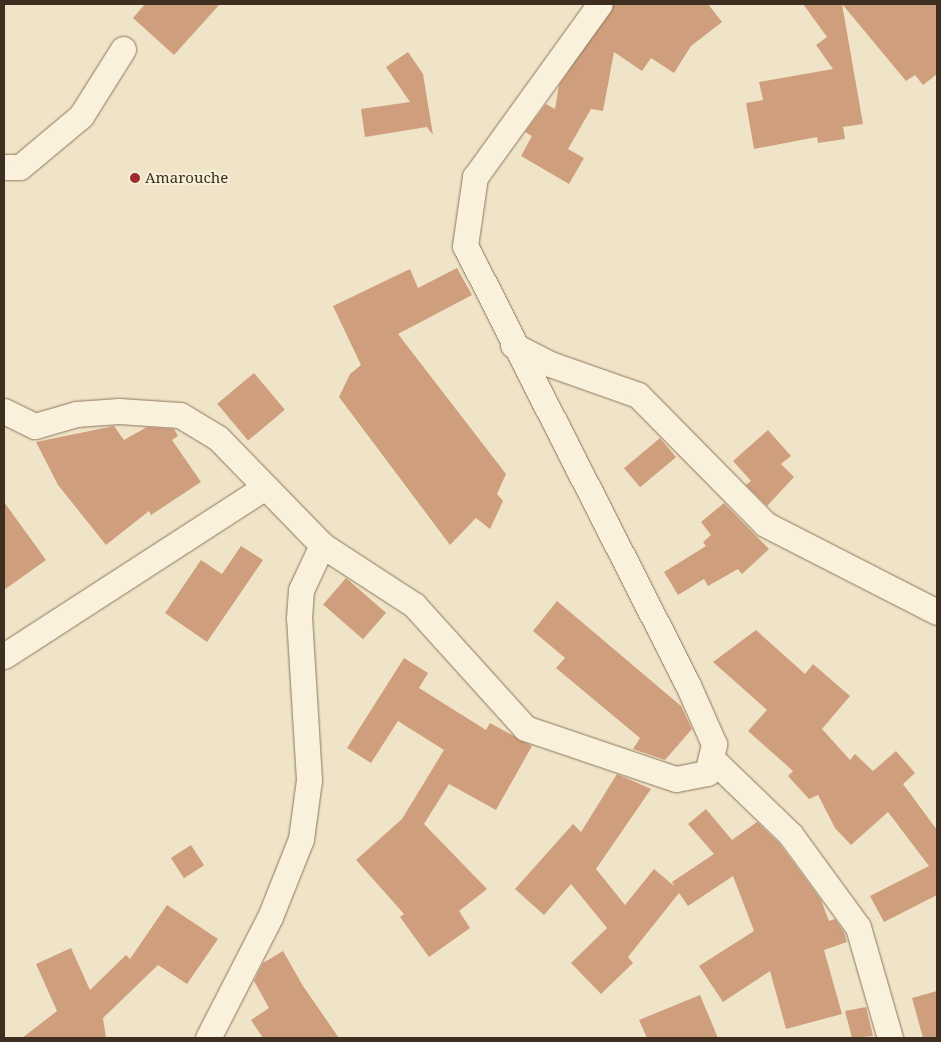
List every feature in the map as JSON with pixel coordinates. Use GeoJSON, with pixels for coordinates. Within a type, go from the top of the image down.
{"type":"FeatureCollection","features":[{"type":"Feature","properties":{"kind":"street"},"geometry":{"type":"LineString","coordinates":[[4,411],[35,426],[76,414],[119,411],[180,415],[218,438],[264,488],[322,545],[414,605],[525,728],[676,779],[707,773],[714,744],[688,685],[513,345],[465,246],[475,177],[600,4]]}},
{"type":"Feature","properties":{"kind":"street"},"geometry":{"type":"LineString","coordinates":[[4,166],[20,167],[81,116],[122,49]]}},
{"type":"Feature","properties":{"kind":"street"},"geometry":{"type":"LineString","coordinates":[[513,345],[550,364],[638,395],[765,524],[937,612]]}},
{"type":"Feature","properties":{"kind":"street"},"geometry":{"type":"LineString","coordinates":[[4,656],[264,488]]}},
{"type":"Feature","properties":{"kind":"street"},"geometry":{"type":"LineString","coordinates":[[208,1038],[270,917],[301,839],[309,780],[299,618],[301,590],[322,545]]}},
{"type":"Feature","properties":{"kind":"street"},"geometry":{"type":"LineString","coordinates":[[711,758],[790,834],[858,927],[890,1038]]}},
{"type":"Feature","properties":{"kind":"building"},"geometry":{"type":"Polygon","coordinates":[[[145,4],[220,4],[174,55],[133,18],[145,4]]]}},
{"type":"Feature","properties":{"kind":"building"},"geometry":{"type":"Polygon","coordinates":[[[614,4],[708,4],[722,22],[691,46],[674,73],[651,58],[642,71],[614,52],[603,111],[591,109],[568,149],[584,158],[569,184],[521,156],[532,136],[525,132],[546,104],[555,109],[559,85],[614,4]]]}},
{"type":"Feature","properties":{"kind":"building"},"geometry":{"type":"Polygon","coordinates":[[[803,4],[842,4],[863,124],[843,127],[845,139],[818,143],[817,137],[754,149],[746,103],[763,100],[759,82],[833,69],[816,45],[827,37],[803,4]]]}},
{"type":"Feature","properties":{"kind":"building"},"geometry":{"type":"Polygon","coordinates":[[[842,4],[937,4],[937,74],[923,85],[915,75],[906,81],[842,4]]]}},
{"type":"Feature","properties":{"kind":"building"},"geometry":{"type":"Polygon","coordinates":[[[408,52],[423,74],[433,135],[427,127],[365,137],[361,109],[410,102],[386,67],[408,52]]]}},
{"type":"Feature","properties":{"kind":"building"},"geometry":{"type":"Polygon","coordinates":[[[457,268],[472,295],[398,334],[506,474],[497,494],[503,501],[490,529],[476,518],[450,545],[339,397],[350,374],[361,365],[333,306],[410,269],[418,288],[457,268]]]}},
{"type":"Feature","properties":{"kind":"building"},"geometry":{"type":"Polygon","coordinates":[[[254,373],[285,410],[248,441],[217,404],[254,373]]]}},
{"type":"Feature","properties":{"kind":"building"},"geometry":{"type":"Polygon","coordinates":[[[114,426],[124,440],[147,427],[174,429],[178,436],[172,440],[201,482],[151,515],[149,511],[106,545],[58,485],[36,442],[114,426]]]}},
{"type":"Feature","properties":{"kind":"building"},"geometry":{"type":"Polygon","coordinates":[[[768,430],[791,456],[781,464],[794,477],[767,506],[746,485],[751,481],[733,461],[768,430]]]}},
{"type":"Feature","properties":{"kind":"building"},"geometry":{"type":"Polygon","coordinates":[[[660,438],[676,457],[640,487],[624,468],[660,438]]]}},
{"type":"Feature","properties":{"kind":"building"},"geometry":{"type":"Polygon","coordinates":[[[4,502],[46,560],[4,590],[4,502]]]}},
{"type":"Feature","properties":{"kind":"building"},"geometry":{"type":"Polygon","coordinates":[[[724,503],[769,549],[742,574],[738,569],[708,586],[704,579],[678,595],[664,572],[706,546],[703,542],[711,535],[701,522],[724,503]]]}},
{"type":"Feature","properties":{"kind":"building"},"geometry":{"type":"Polygon","coordinates":[[[241,546],[263,560],[207,642],[165,613],[201,560],[222,574],[241,546]]]}},
{"type":"Feature","properties":{"kind":"building"},"geometry":{"type":"Polygon","coordinates":[[[346,578],[386,613],[363,639],[323,604],[346,578]]]}},
{"type":"Feature","properties":{"kind":"building"},"geometry":{"type":"Polygon","coordinates":[[[557,601],[681,706],[692,729],[665,760],[633,749],[640,738],[556,668],[565,658],[533,631],[557,601]]]}},
{"type":"Feature","properties":{"kind":"building"},"geometry":{"type":"Polygon","coordinates":[[[756,630],[805,674],[813,664],[850,696],[822,729],[850,760],[855,754],[873,771],[896,751],[915,773],[903,784],[937,830],[937,895],[884,922],[870,896],[929,866],[888,812],[851,845],[835,828],[818,795],[809,799],[788,776],[793,771],[748,731],[767,710],[713,662],[756,630]]]}},
{"type":"Feature","properties":{"kind":"building"},"geometry":{"type":"Polygon","coordinates":[[[404,658],[428,673],[419,688],[486,730],[490,723],[532,746],[496,810],[449,784],[424,824],[487,889],[459,911],[470,928],[429,957],[400,917],[404,914],[356,860],[402,819],[444,750],[398,721],[371,763],[347,748],[404,658]]]}},
{"type":"Feature","properties":{"kind":"building"},"geometry":{"type":"Polygon","coordinates":[[[617,774],[651,789],[596,869],[625,905],[654,869],[674,886],[672,882],[714,854],[688,824],[706,809],[732,840],[757,822],[779,843],[821,900],[829,921],[835,919],[844,932],[847,942],[824,950],[842,1014],[786,1029],[770,971],[723,1002],[699,966],[754,931],[733,876],[688,906],[679,893],[628,957],[633,963],[601,994],[571,963],[607,928],[571,884],[544,915],[515,889],[573,824],[581,832],[617,774]]]}},
{"type":"Feature","properties":{"kind":"building"},"geometry":{"type":"Polygon","coordinates":[[[191,845],[204,865],[184,878],[171,858],[191,845]]]}},
{"type":"Feature","properties":{"kind":"building"},"geometry":{"type":"Polygon","coordinates":[[[167,905],[218,939],[187,984],[158,965],[103,1018],[106,1038],[22,1038],[57,1011],[36,964],[71,948],[90,990],[126,955],[130,959],[167,905]]]}},
{"type":"Feature","properties":{"kind":"building"},"geometry":{"type":"Polygon","coordinates":[[[283,951],[303,986],[339,1038],[263,1038],[251,1020],[269,1008],[254,981],[263,963],[283,951]]]}},
{"type":"Feature","properties":{"kind":"building"},"geometry":{"type":"Polygon","coordinates":[[[937,991],[937,1038],[923,1038],[912,998],[937,991]]]}},
{"type":"Feature","properties":{"kind":"building"},"geometry":{"type":"Polygon","coordinates":[[[700,995],[718,1038],[647,1038],[639,1020],[700,995]]]}},
{"type":"Feature","properties":{"kind":"building"},"geometry":{"type":"Polygon","coordinates":[[[866,1007],[873,1036],[852,1038],[845,1011],[866,1007]]]}},
{"type":"Feature","properties":{"kind":"place","name":"Amarouche"},"geometry":{"type":"Point","coordinates":[135,178]}}]}
